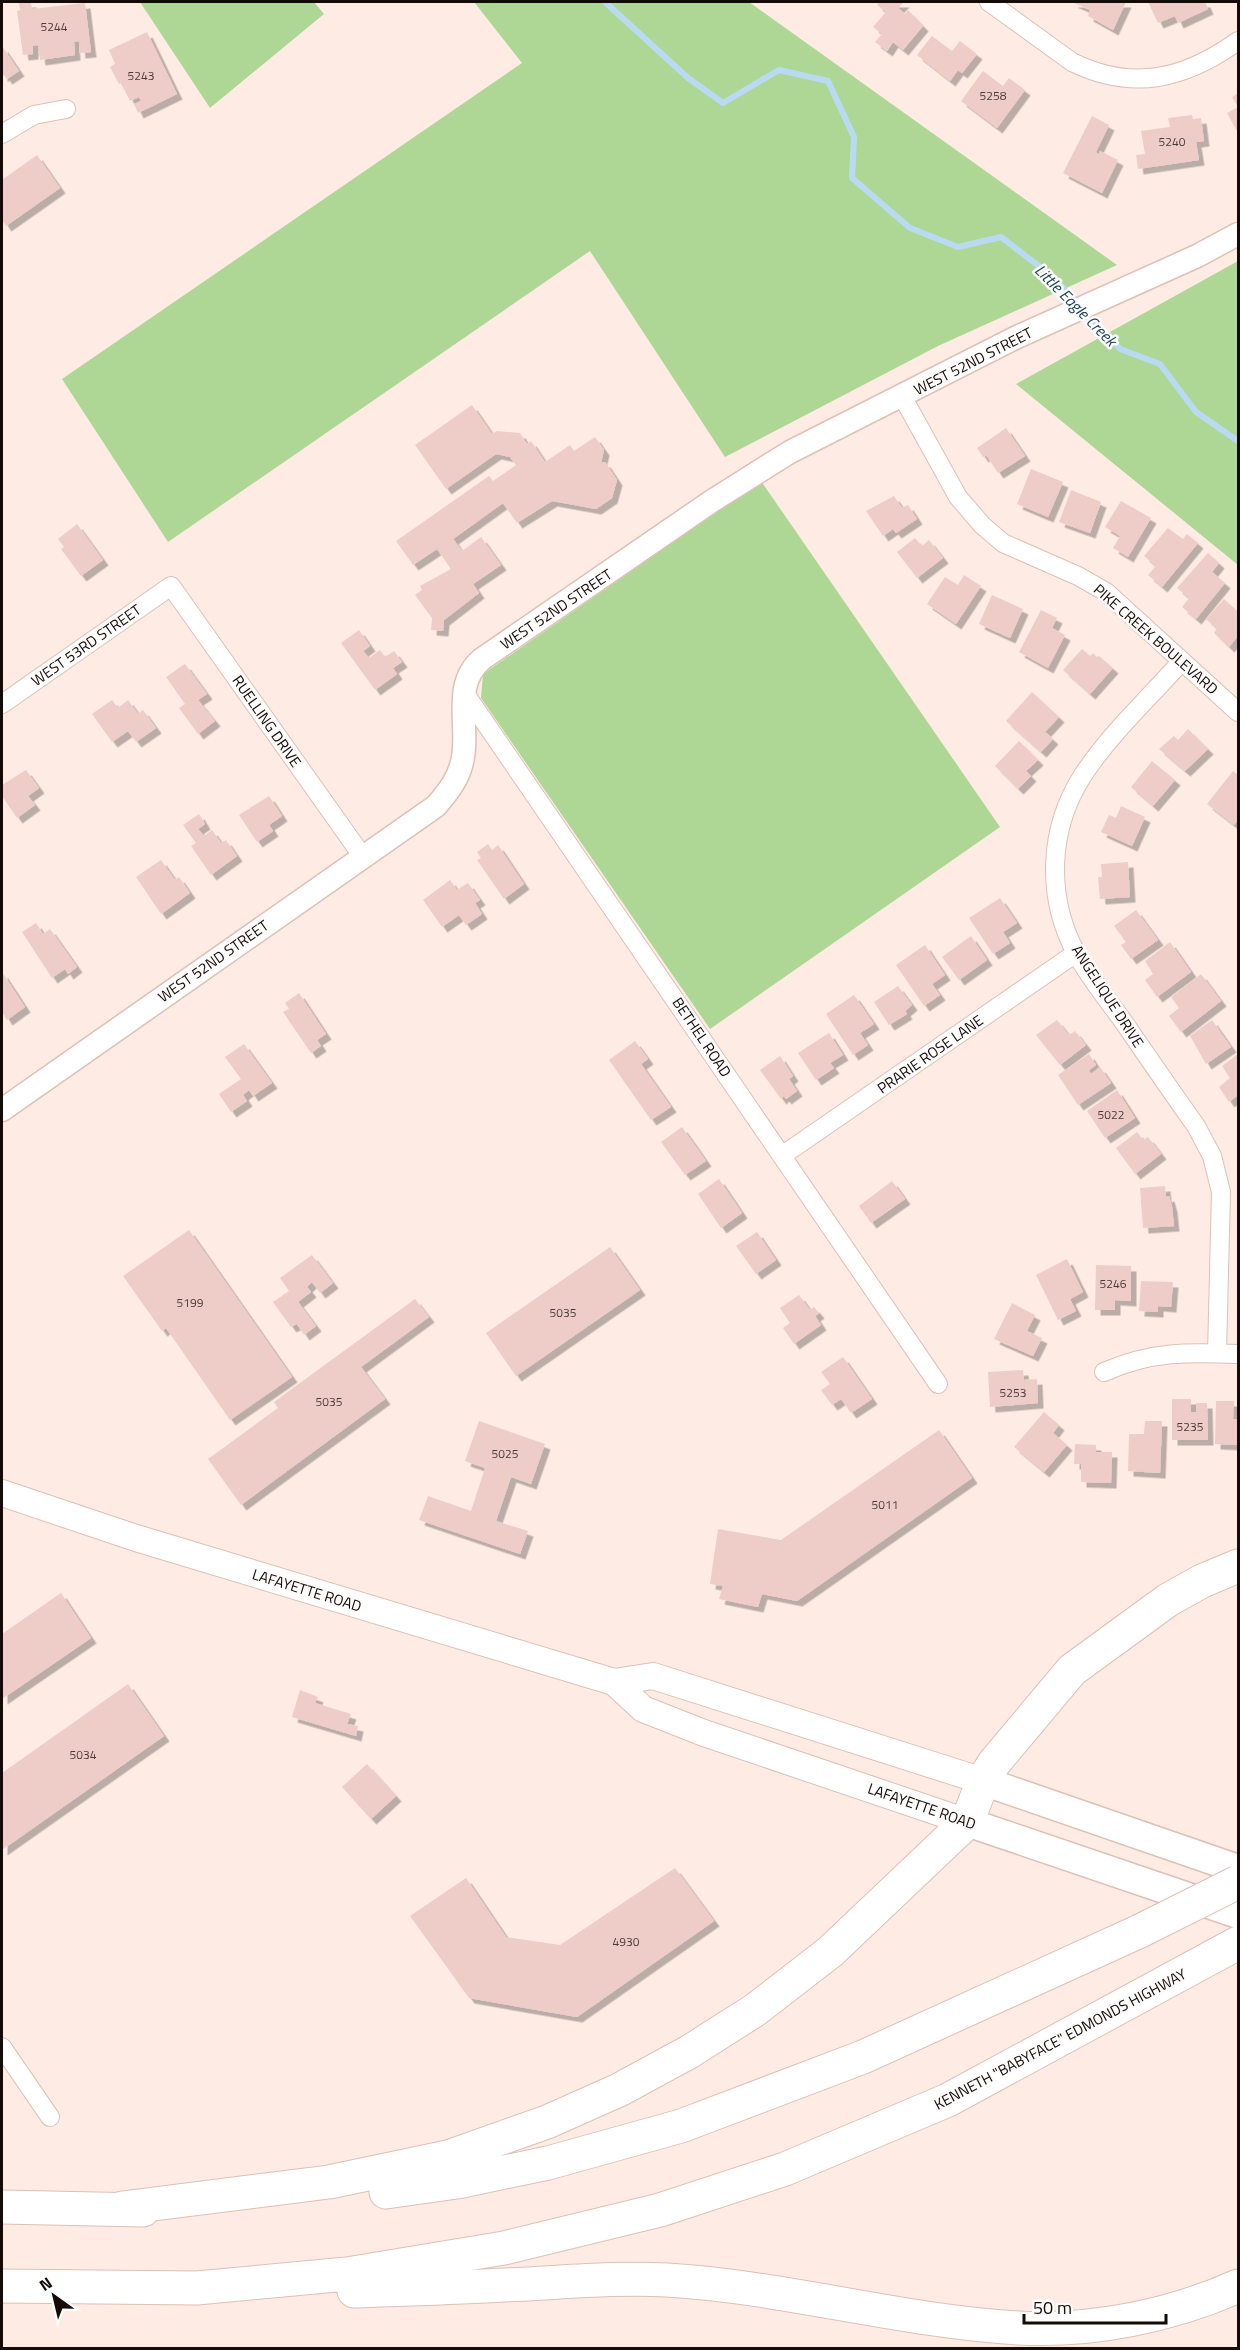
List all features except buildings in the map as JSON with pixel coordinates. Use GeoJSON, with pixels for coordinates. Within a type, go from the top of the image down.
{"type":"FeatureCollection","features":[{"type":"Feature","properties":{"kind":"highway"},"geometry":{"type":"LineString","coordinates":[[2,2207],[97,2211],[328,2182],[414,2166],[498,2141],[619,2090],[689,2052],[783,1990],[830,1952],[967,1822],[983,1781],[1020,1729],[1072,1670],[1168,1600],[1202,1581],[1239,1566]]}},
{"type":"Feature","properties":{"kind":"highway"},"geometry":{"type":"LineString","coordinates":[[122,2208],[189,2209],[336,2199],[457,2182],[574,2156],[681,2126],[829,2072],[1140,1931],[1239,1882]]}},
{"type":"Feature","properties":{"kind":"highway","name":"KENNETH \"BABYFACE\" EDMONDS HIGHWAY"},"geometry":{"type":"LineString","coordinates":[[2,2286],[197,2288],[347,2274],[461,2256],[591,2228],[702,2197],[843,2146],[948,2100],[1226,1949]]}},
{"type":"Feature","properties":{"kind":"highway"},"geometry":{"type":"LineString","coordinates":[[197,2288],[337,2292],[570,2281],[668,2280],[729,2286],[981,2324],[1034,2328],[1095,2325],[1147,2316],[1239,2286]]}},
{"type":"Feature","properties":{"kind":"main road","name":"LAFAYETTE ROAD"},"geometry":{"type":"LineString","coordinates":[[2,1493],[136,1538],[614,1682],[643,1708],[704,1733],[1239,1914]]}},
{"type":"Feature","properties":{"kind":"main road","name":"LAFAYETTE ROAD"},"geometry":{"type":"LineString","coordinates":[[614,1682],[653,1676],[983,1781],[1239,1869]]}},
{"type":"Feature","properties":{"kind":"street"},"geometry":{"type":"LineString","coordinates":[[989,2],[1072,62],[1094,72],[1124,78],[1173,75],[1202,64],[1239,41]]}},
{"type":"Feature","properties":{"kind":"street"},"geometry":{"type":"LineString","coordinates":[[2,134],[34,115],[66,109]]}},
{"type":"Feature","properties":{"kind":"street","name":"WEST 52ND STREET"},"geometry":{"type":"LineString","coordinates":[[2,1110],[436,806],[450,790],[464,755],[464,692],[470,673],[482,659],[708,504],[790,452],[1017,337],[1239,234]]}},
{"type":"Feature","properties":{"kind":"street","name":"PIKE CREEK BOULEVARD"},"geometry":{"type":"LineString","coordinates":[[902,396],[958,497],[982,525],[1004,543],[1099,587],[1239,712]]}},
{"type":"Feature","properties":{"kind":"street","name":"WEST 53RD STREET"},"geometry":{"type":"LineString","coordinates":[[2,704],[171,586]]}},
{"type":"Feature","properties":{"kind":"street","name":"RUELLING DRIVE"},"geometry":{"type":"LineString","coordinates":[[171,586],[363,857]]}},
{"type":"Feature","properties":{"kind":"street","name":"ANGELIQUE DRIVE"},"geometry":{"type":"LineString","coordinates":[[1182,662],[1096,755],[1075,788],[1064,814],[1055,855],[1055,881],[1061,913],[1076,953],[1196,1126],[1212,1156],[1218,1177],[1222,1209],[1217,1353]]}},
{"type":"Feature","properties":{"kind":"street","name":"BETHEL ROAD"},"geometry":{"type":"LineString","coordinates":[[464,692],[938,1384]]}},
{"type":"Feature","properties":{"kind":"street","name":"PRARIE ROSE LANE"},"geometry":{"type":"LineString","coordinates":[[783,1155],[1076,953]]}},
{"type":"Feature","properties":{"kind":"street"},"geometry":{"type":"LineString","coordinates":[[1104,1372],[1135,1359],[1161,1353],[1239,1354]]}},
{"type":"Feature","properties":{"kind":"street"},"geometry":{"type":"LineString","coordinates":[[2,2047],[50,2117]]}},
{"type":"Feature","properties":{"kind":"green space"},"geometry":{"type":"Polygon","coordinates":[[[140,2],[314,2],[324,14],[210,108],[140,2]]]}},
{"type":"Feature","properties":{"kind":"green space"},"geometry":{"type":"Polygon","coordinates":[[[474,2],[749,2],[1117,265],[938,346],[725,457],[590,251],[168,542],[62,379],[522,63],[474,2]]]}},
{"type":"Feature","properties":{"kind":"green space"},"geometry":{"type":"Polygon","coordinates":[[[1238,261],[1238,565],[1016,384],[1238,261]]]}},
{"type":"Feature","properties":{"kind":"green space"},"geometry":{"type":"Polygon","coordinates":[[[761,481],[1000,827],[710,1029],[481,698],[483,674],[761,481]]]}},
{"type":"Feature","properties":{"kind":"waterway","name":"Little Eagle Creek"},"geometry":{"type":"LineString","coordinates":[[605,2],[688,78],[723,103],[779,70],[828,81],[854,137],[852,178],[910,228],[958,247],[1001,237],[1053,277],[1077,303]]}},
{"type":"Feature","properties":{"kind":"waterway","name":"Little Eagle Creek"},"geometry":{"type":"LineString","coordinates":[[1084,311],[1120,349],[1160,364],[1196,412],[1238,441]]}}]}
